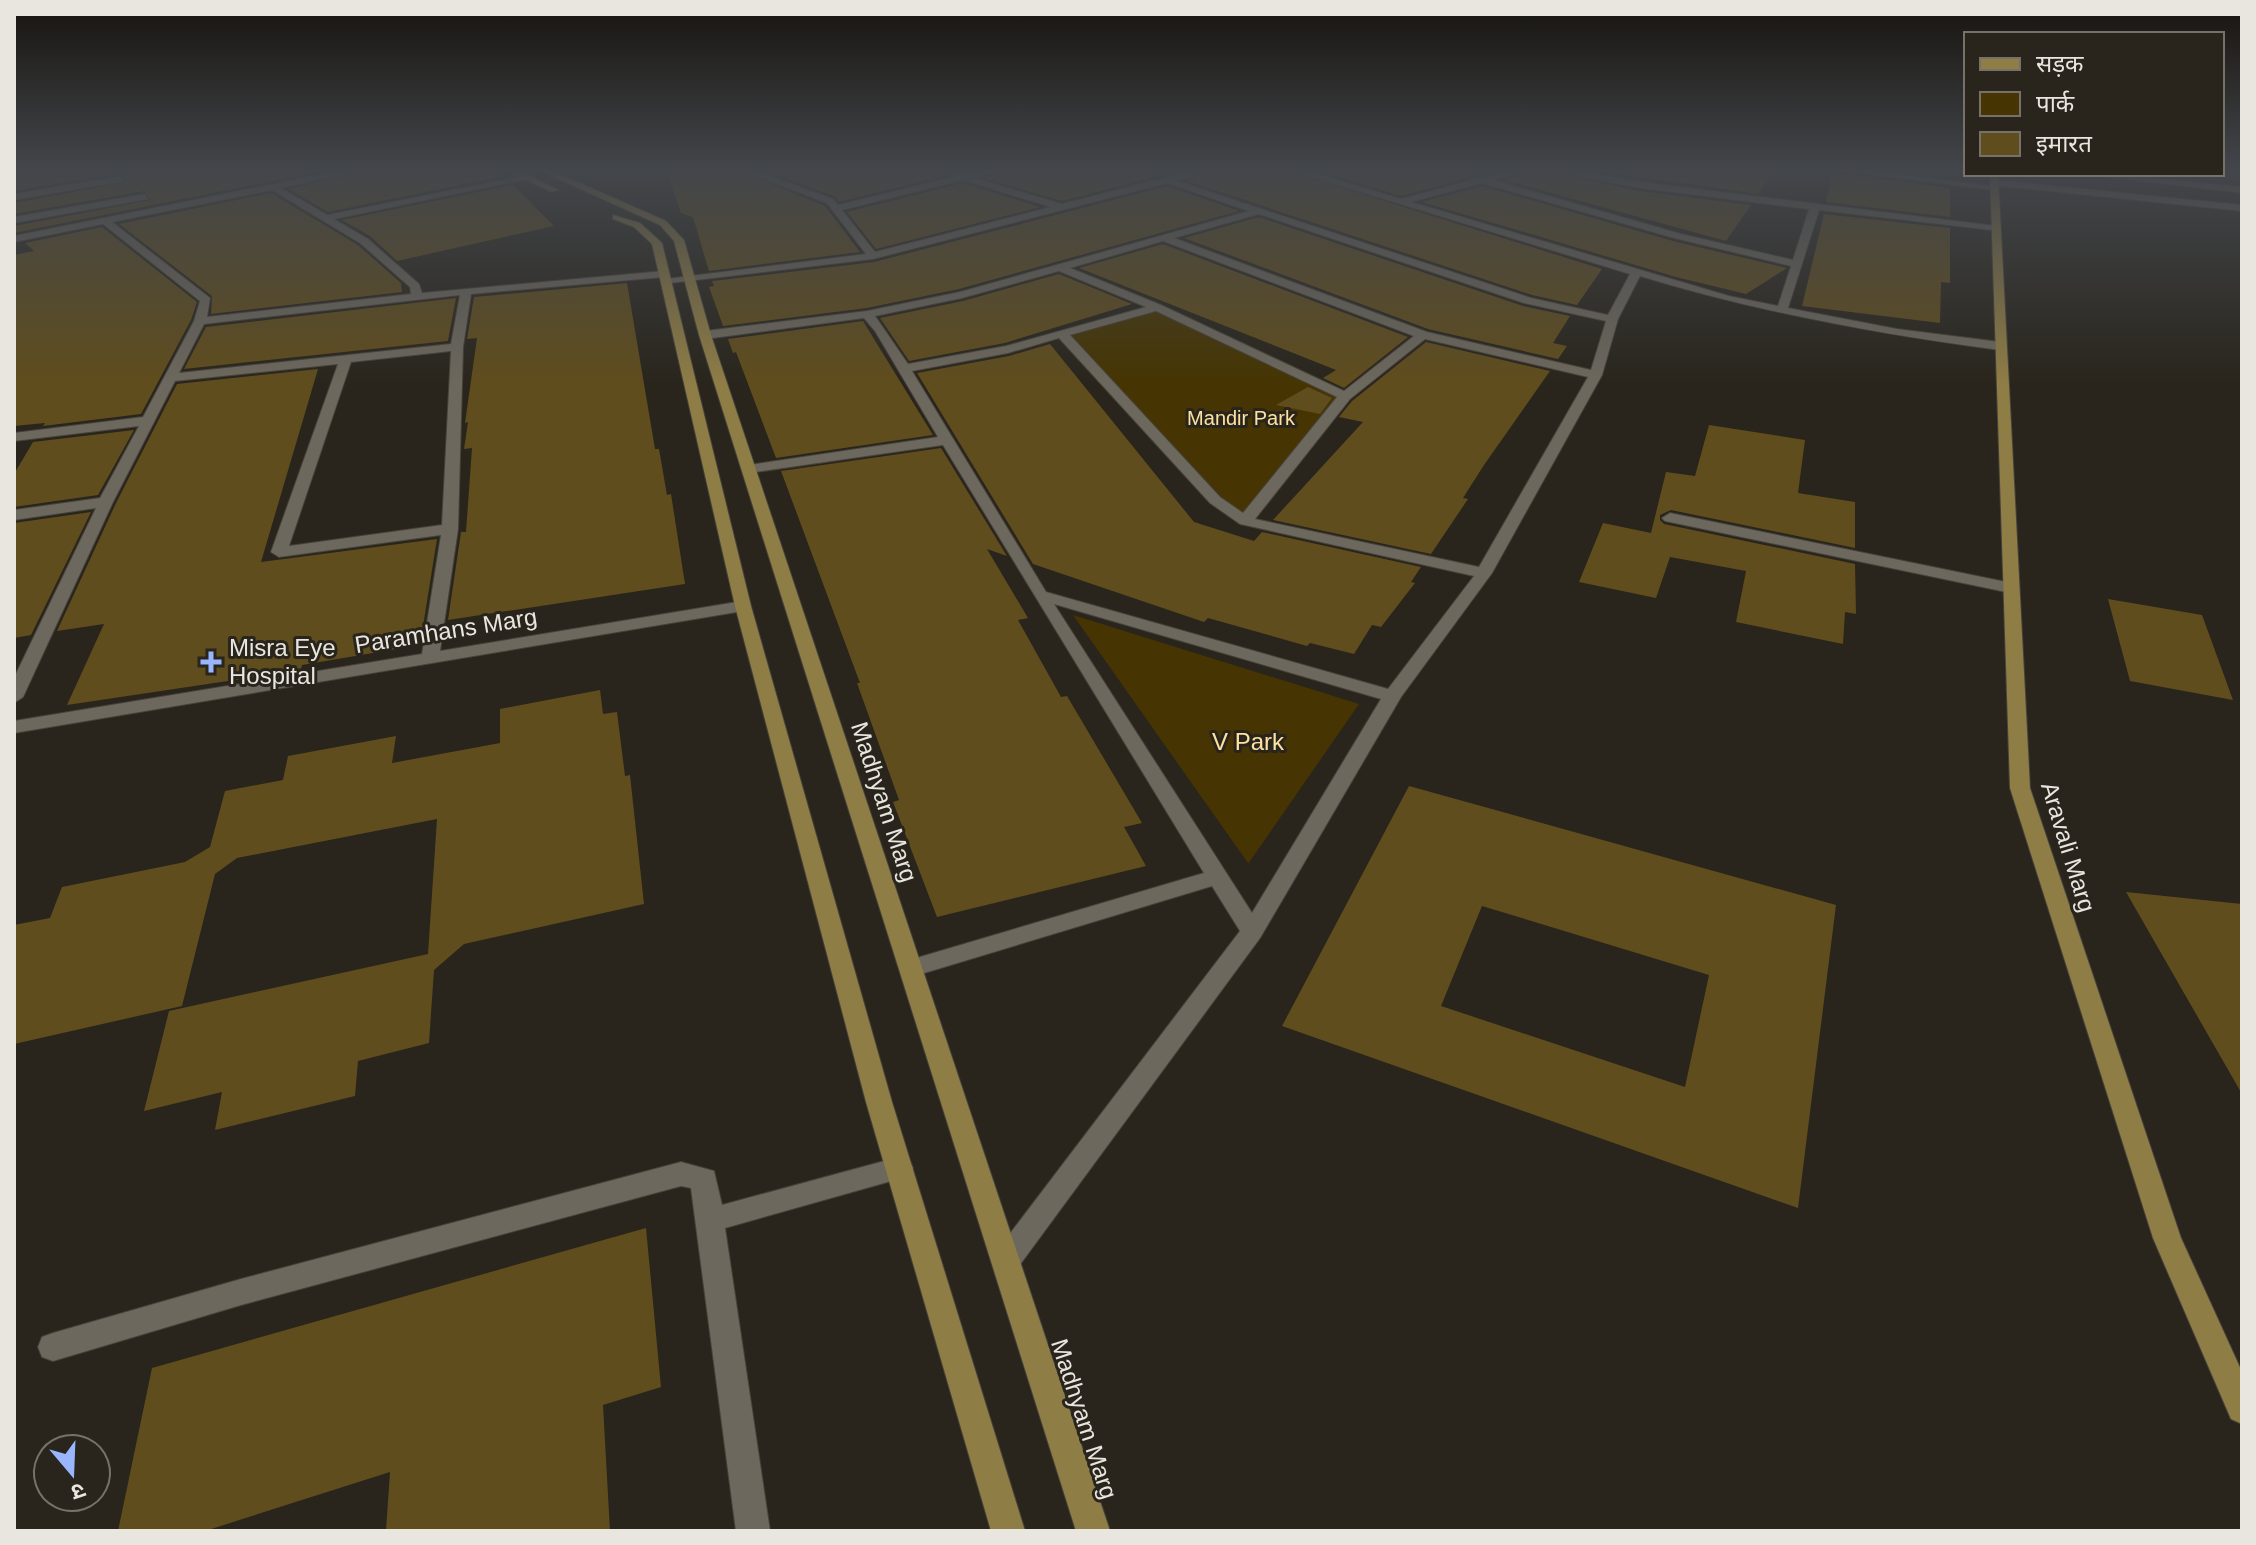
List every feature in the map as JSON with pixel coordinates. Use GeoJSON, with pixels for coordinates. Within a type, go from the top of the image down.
{"type":"FeatureCollection","features":[{"type":"Feature","properties":{"kind":"street"},"geometry":{"type":"LineString","coordinates":[[14,697],[146,421],[200,321],[206,300],[129,240]]}},
{"type":"Feature","properties":{"kind":"street"},"geometry":{"type":"LineString","coordinates":[[362,240],[415,286],[417,297]]}},
{"type":"Feature","properties":{"kind":"street","name":"Madhyam Marg"},"geometry":{"type":"LineString","coordinates":[[654,240],[657,243],[743,606],[899,1168],[1008,1531]]}},
{"type":"Feature","properties":{"kind":"street","name":"Madhyam Marg"},"geometry":{"type":"LineString","coordinates":[[679,240],[705,335],[1093,1531]]}},
{"type":"Feature","properties":{"kind":"street"},"geometry":{"type":"LineString","coordinates":[[862,240],[873,256]]}},
{"type":"Feature","properties":{"kind":"street"},"geometry":{"type":"LineString","coordinates":[[200,321],[466,291],[665,278],[692,279],[873,256],[936,240]]}},
{"type":"Feature","properties":{"kind":"street"},"geometry":{"type":"LineString","coordinates":[[705,335],[867,314],[962,295],[1162,240]]}},
{"type":"Feature","properties":{"kind":"street"},"geometry":{"type":"LineString","coordinates":[[1169,240],[1423,335],[1596,375]]}},
{"type":"Feature","properties":{"kind":"street"},"geometry":{"type":"LineString","coordinates":[[1347,240],[1528,301],[1612,319]]}},
{"type":"Feature","properties":{"kind":"street"},"geometry":{"type":"LineString","coordinates":[[1527,240],[1636,273],[1782,310],[1897,333],[2000,346]]}},
{"type":"Feature","properties":{"kind":"street"},"geometry":{"type":"LineString","coordinates":[[1695,240],[1796,264]]}},
{"type":"Feature","properties":{"kind":"street"},"geometry":{"type":"LineString","coordinates":[[1782,310],[1804,240]]}},
{"type":"Feature","properties":{"kind":"street","name":"Aravali Marg"},"geometry":{"type":"LineString","coordinates":[[1996,240],[2020,788],[2167,1238],[2242,1408]]}},
{"type":"Feature","properties":{"kind":"street"},"geometry":{"type":"LineString","coordinates":[[1059,267],[1157,307],[1345,396]]}},
{"type":"Feature","properties":{"kind":"street"},"geometry":{"type":"LineString","coordinates":[[1006,1261],[1252,932],[1392,696],[1484,573],[1596,375],[1612,319],[1636,273]]}},
{"type":"Feature","properties":{"kind":"street"},"geometry":{"type":"LineString","coordinates":[[430,658],[450,529],[457,347],[466,291]]}},
{"type":"Feature","properties":{"kind":"street"},"geometry":{"type":"LineString","coordinates":[[903,369],[1063,335],[1157,307]]}},
{"type":"Feature","properties":{"kind":"street"},"geometry":{"type":"LineString","coordinates":[[867,314],[880,329],[1040,595],[1252,932]]}},
{"type":"Feature","properties":{"kind":"street"},"geometry":{"type":"LineString","coordinates":[[1063,335],[1215,500],[1245,521],[1484,573]]}},
{"type":"Feature","properties":{"kind":"street"},"geometry":{"type":"LineString","coordinates":[[1245,521],[1345,396],[1423,335]]}},
{"type":"Feature","properties":{"kind":"street"},"geometry":{"type":"LineString","coordinates":[[170,378],[457,347]]}},
{"type":"Feature","properties":{"kind":"street"},"geometry":{"type":"LineString","coordinates":[[346,359],[279,552],[450,529]]}},
{"type":"Feature","properties":{"kind":"street"},"geometry":{"type":"LineString","coordinates":[[14,437],[146,421]]}},
{"type":"Feature","properties":{"kind":"street"},"geometry":{"type":"LineString","coordinates":[[749,469],[946,440]]}},
{"type":"Feature","properties":{"kind":"street"},"geometry":{"type":"LineString","coordinates":[[14,515],[106,502]]}},
{"type":"Feature","properties":{"kind":"street"},"geometry":{"type":"LineString","coordinates":[[1670,518],[2011,588]]}},
{"type":"Feature","properties":{"kind":"street"},"geometry":{"type":"LineString","coordinates":[[1040,595],[1392,696]]}},
{"type":"Feature","properties":{"kind":"street","name":"Paramhans Marg"},"geometry":{"type":"LineString","coordinates":[[14,727],[743,606]]}},
{"type":"Feature","properties":{"kind":"street"},"geometry":{"type":"LineString","coordinates":[[911,968],[1217,877]]}},
{"type":"Feature","properties":{"kind":"street"},"geometry":{"type":"LineString","coordinates":[[711,1220],[899,1168]]}},
{"type":"Feature","properties":{"kind":"street"},"geometry":{"type":"LineString","coordinates":[[53,1347],[241,1292],[681,1174],[704,1179],[753,1531]]}},
{"type":"Feature","properties":{"kind":"green space","name":"Mandir Park"},"geometry":{"type":"Polygon","coordinates":[[[1157,307],[1345,396],[1245,521],[1063,335],[1157,307]]]}},
{"type":"Feature","properties":{"kind":"green space","name":"V Park"},"geometry":{"type":"Polygon","coordinates":[[[1073,615],[1359,704],[1248,864],[1248,863],[1073,615]]]}},
{"type":"Feature","properties":{"kind":"building"},"geometry":{"type":"Polygon","coordinates":[[[39,240],[119,240],[197,302],[191,320],[141,414],[43,426],[45,423],[14,426],[14,255],[34,251],[25,243],[39,240]]]}},
{"type":"Feature","properties":{"kind":"building"},"geometry":{"type":"Polygon","coordinates":[[[140,240],[350,240],[401,283],[402,292],[211,314],[212,296],[140,240]]]}},
{"type":"Feature","properties":{"kind":"building"},"geometry":{"type":"Polygon","coordinates":[[[374,240],[491,240],[397,261],[374,240]]]}},
{"type":"Feature","properties":{"kind":"building"},"geometry":{"type":"Polygon","coordinates":[[[700,240],[851,240],[860,252],[709,271],[700,240]]]}},
{"type":"Feature","properties":{"kind":"building"},"geometry":{"type":"Polygon","coordinates":[[[869,240],[911,240],[876,249],[869,240]]]}},
{"type":"Feature","properties":{"kind":"building"},"geometry":{"type":"Polygon","coordinates":[[[958,240],[1135,240],[959,289],[867,308],[723,326],[709,287],[714,286],[712,281],[874,262],[958,240]]]}},
{"type":"Feature","properties":{"kind":"building"},"geometry":{"type":"Polygon","coordinates":[[[1190,240],[1328,240],[1523,306],[1570,316],[1553,343],[1567,346],[1558,359],[1428,329],[1190,240]]]}},
{"type":"Feature","properties":{"kind":"building"},"geometry":{"type":"Polygon","coordinates":[[[1366,240],[1510,240],[1602,269],[1577,305],[1532,295],[1366,240]]]}},
{"type":"Feature","properties":{"kind":"building"},"geometry":{"type":"Polygon","coordinates":[[[1551,240],[1670,240],[1787,268],[1746,294],[1551,240]]]}},
{"type":"Feature","properties":{"kind":"building"},"geometry":{"type":"Polygon","coordinates":[[[1818,240],[1950,240],[1950,283],[1941,282],[1940,323],[1802,306],[1818,240]]]}},
{"type":"Feature","properties":{"kind":"building"},"geometry":{"type":"Polygon","coordinates":[[[1163,244],[1408,337],[1344,388],[1323,378],[1336,370],[1079,268],[1163,244]]]}},
{"type":"Feature","properties":{"kind":"building"},"geometry":{"type":"Polygon","coordinates":[[[1059,274],[1132,304],[1005,343],[909,361],[880,318],[963,301],[1059,274]]]}},
{"type":"Feature","properties":{"kind":"building"},"geometry":{"type":"Polygon","coordinates":[[[627,283],[655,449],[659,449],[667,495],[671,494],[685,584],[448,620],[461,532],[466,532],[472,448],[464,449],[468,422],[465,423],[477,338],[467,339],[474,297],[627,283]]]}},
{"type":"Feature","properties":{"kind":"building"},"geometry":{"type":"Polygon","coordinates":[[[456,298],[448,341],[184,369],[206,327],[456,298]]]}},
{"type":"Feature","properties":{"kind":"building"},"geometry":{"type":"Polygon","coordinates":[[[863,321],[933,435],[776,458],[736,352],[733,353],[728,339],[863,321]]]}},
{"type":"Feature","properties":{"kind":"building"},"geometry":{"type":"Polygon","coordinates":[[[1426,342],[1550,371],[1484,465],[1463,498],[1468,499],[1431,554],[1273,520],[1363,422],[1339,417],[1352,401],[1426,342]]]}},
{"type":"Feature","properties":{"kind":"building"},"geometry":{"type":"Polygon","coordinates":[[[1050,344],[1194,522],[1254,541],[1262,532],[1421,567],[1411,582],[1415,583],[1381,627],[1372,625],[1354,654],[1310,643],[1307,646],[1208,618],[1204,622],[1033,564],[917,373],[1009,356],[1050,344]]]}},
{"type":"Feature","properties":{"kind":"building"},"geometry":{"type":"Polygon","coordinates":[[[318,369],[261,562],[437,539],[420,645],[302,665],[301,669],[67,705],[104,624],[57,631],[116,503],[177,384],[318,369]]]}},
{"type":"Feature","properties":{"kind":"building"},"geometry":{"type":"Polygon","coordinates":[[[1308,387],[1332,398],[1320,414],[1276,405],[1308,387]]]}},
{"type":"Feature","properties":{"kind":"building"},"geometry":{"type":"Polygon","coordinates":[[[1709,425],[1805,440],[1798,493],[1855,502],[1855,548],[1671,510],[1660,515],[1660,520],[1664,524],[1855,564],[1856,614],[1845,612],[1843,644],[1736,622],[1746,571],[1670,557],[1656,598],[1579,582],[1603,523],[1651,533],[1666,472],[1695,476],[1709,425]]]}},
{"type":"Feature","properties":{"kind":"building"},"geometry":{"type":"Polygon","coordinates":[[[134,430],[98,495],[14,507],[14,474],[33,442],[134,430]]]}},
{"type":"Feature","properties":{"kind":"building"},"geometry":{"type":"Polygon","coordinates":[[[941,448],[1007,556],[987,549],[1028,618],[1018,620],[1061,697],[1067,696],[1142,823],[1124,827],[1146,866],[937,917],[893,802],[899,800],[857,683],[860,683],[781,471],[941,448]]]}},
{"type":"Feature","properties":{"kind":"building"},"geometry":{"type":"Polygon","coordinates":[[[91,512],[31,635],[14,638],[14,523],[91,512]]]}},
{"type":"Feature","properties":{"kind":"building"},"geometry":{"type":"Polygon","coordinates":[[[2108,599],[2202,615],[2233,700],[2130,681],[2108,599]]]}},
{"type":"Feature","properties":{"kind":"building"},"geometry":{"type":"Polygon","coordinates":[[[600,690],[603,714],[617,712],[625,776],[630,775],[644,904],[464,944],[434,970],[429,1043],[358,1061],[355,1096],[215,1130],[222,1092],[144,1111],[169,1011],[428,954],[437,819],[237,858],[215,874],[182,1006],[14,1044],[14,925],[50,918],[62,887],[185,862],[210,847],[225,791],[283,780],[288,756],[396,736],[392,763],[500,743],[500,709],[600,690]]]}},
{"type":"Feature","properties":{"kind":"building"},"geometry":{"type":"Polygon","coordinates":[[[1409,786],[1836,905],[1798,1208],[1282,1026],[1409,786]],[[1482,906],[1441,1006],[1685,1087],[1709,975],[1482,906]]]}},
{"type":"Feature","properties":{"kind":"building"},"geometry":{"type":"Polygon","coordinates":[[[2126,892],[2242,904],[2242,1094],[2126,892]]]}},
{"type":"Feature","properties":{"kind":"building"},"geometry":{"type":"Polygon","coordinates":[[[646,1228],[661,1387],[603,1405],[610,1531],[386,1531],[390,1472],[205,1531],[118,1531],[152,1368],[646,1228]]]}},
{"type":"Feature","properties":{"kind":"place","name":"Misra Eye Hospital"},"geometry":{"type":"Point","coordinates":[211,662]}}]}
